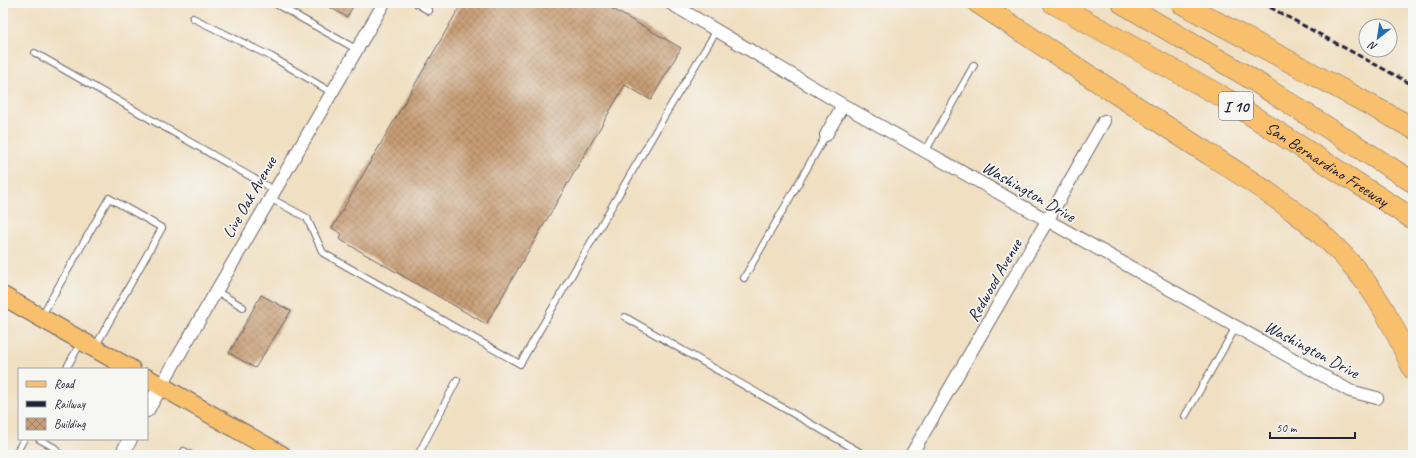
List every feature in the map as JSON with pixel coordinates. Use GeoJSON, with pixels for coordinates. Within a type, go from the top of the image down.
{"type":"FeatureCollection","features":[{"type":"Feature","properties":{"kind":"highway"},"geometry":{"type":"LineString","coordinates":[[978,3],[1260,188],[1311,224],[1364,279],[1392,323],[1413,370]]}},
{"type":"Feature","properties":{"kind":"highway","name":"San Bernardino Freeway"},"geometry":{"type":"LineString","coordinates":[[1053,3],[1226,99],[1413,219]]}},
{"type":"Feature","properties":{"kind":"highway","name":"San Bernardino Freeway"},"geometry":{"type":"LineString","coordinates":[[1122,3],[1245,75],[1413,182]]}},
{"type":"Feature","properties":{"kind":"highway"},"geometry":{"type":"LineString","coordinates":[[1181,3],[1413,128]]}},
{"type":"Feature","properties":{"kind":"main road"},"geometry":{"type":"LineString","coordinates":[[3,296],[120,365]]}},
{"type":"Feature","properties":{"kind":"main road"},"geometry":{"type":"LineString","coordinates":[[154,382],[282,455]]}},
{"type":"Feature","properties":{"kind":"street","name":"Live Oak Avenue"},"geometry":{"type":"LineString","coordinates":[[148,406],[154,382],[216,291],[384,3]]}},
{"type":"Feature","properties":{"kind":"street","name":"Washington Drive"},"geometry":{"type":"LineString","coordinates":[[670,3],[925,152],[1350,391],[1378,398]]}},
{"type":"Feature","properties":{"kind":"street"},"geometry":{"type":"LineString","coordinates":[[826,135],[843,105]]}},
{"type":"Feature","properties":{"kind":"street","name":"Redwood Avenue"},"geometry":{"type":"LineString","coordinates":[[911,455],[1104,121]]}},
{"type":"Feature","properties":{"kind":"street"},"geometry":{"type":"LineString","coordinates":[[122,455],[130,440]]}},
{"type":"Feature","properties":{"kind":"lane"},"geometry":{"type":"LineString","coordinates":[[274,3],[356,49]]}},
{"type":"Feature","properties":{"kind":"lane"},"geometry":{"type":"LineString","coordinates":[[416,3],[429,11]]}},
{"type":"Feature","properties":{"kind":"lane"},"geometry":{"type":"LineString","coordinates":[[193,18],[272,57],[331,92]]}},
{"type":"Feature","properties":{"kind":"lane"},"geometry":{"type":"LineString","coordinates":[[35,53],[272,194],[307,218],[323,253],[520,364],[668,110],[717,30]]}},
{"type":"Feature","properties":{"kind":"lane"},"geometry":{"type":"LineString","coordinates":[[925,152],[974,65]]}},
{"type":"Feature","properties":{"kind":"lane"},"geometry":{"type":"LineString","coordinates":[[744,278],[826,135]]}},
{"type":"Feature","properties":{"kind":"lane"},"geometry":{"type":"LineString","coordinates":[[41,318],[109,198],[162,228],[88,345],[67,368]]}},
{"type":"Feature","properties":{"kind":"lane"},"geometry":{"type":"LineString","coordinates":[[216,291],[243,307]]}},
{"type":"Feature","properties":{"kind":"lane"},"geometry":{"type":"LineString","coordinates":[[625,317],[864,455]]}},
{"type":"Feature","properties":{"kind":"lane"},"geometry":{"type":"LineString","coordinates":[[1185,416],[1236,327]]}},
{"type":"Feature","properties":{"kind":"lane"},"geometry":{"type":"LineString","coordinates":[[418,455],[457,380]]}},
{"type":"Feature","properties":{"kind":"lane"},"geometry":{"type":"LineString","coordinates":[[15,455],[23,440]]}},
{"type":"Feature","properties":{"kind":"lane"},"geometry":{"type":"LineString","coordinates":[[41,440],[54,448],[59,455]]}},
{"type":"Feature","properties":{"kind":"lane"},"geometry":{"type":"LineString","coordinates":[[182,455],[184,451],[191,455]]}},
{"type":"Feature","properties":{"kind":"building"},"geometry":{"type":"Polygon","coordinates":[[[322,3],[355,3],[347,17],[322,3]]]}},
{"type":"Feature","properties":{"kind":"building"},"geometry":{"type":"Polygon","coordinates":[[[462,3],[602,3],[681,48],[651,100],[625,85],[486,324],[339,239],[342,234],[332,228],[462,3]]]}},
{"type":"Feature","properties":{"kind":"building"},"geometry":{"type":"Polygon","coordinates":[[[261,295],[291,311],[255,368],[229,353],[261,295]]]}},
{"type":"Feature","properties":{"kind":"railway"},"geometry":{"type":"LineString","coordinates":[[1262,3],[1413,85]]}}]}
